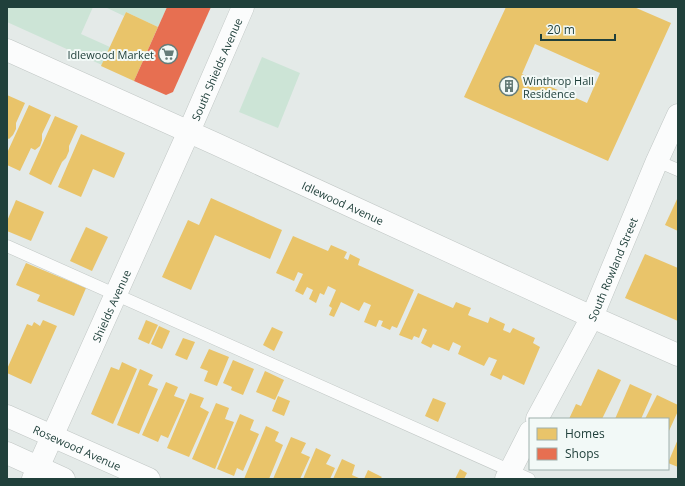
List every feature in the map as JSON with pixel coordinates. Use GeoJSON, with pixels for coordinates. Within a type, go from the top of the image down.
{"type":"FeatureCollection","features":[{"type":"Feature","properties":{"kind":"street","name":"South Shields Avenue"},"geometry":{"type":"LineString","coordinates":[[188,132],[243,7]]}},
{"type":"Feature","properties":{"kind":"street","name":"Idlewood Avenue"},"geometry":{"type":"LineString","coordinates":[[7,50],[592,318],[678,355]]}},
{"type":"Feature","properties":{"kind":"street","name":"South Rowland Street"},"geometry":{"type":"LineString","coordinates":[[538,418],[592,318],[657,161],[678,115]]}},
{"type":"Feature","properties":{"kind":"street","name":"Shields Avenue"},"geometry":{"type":"LineString","coordinates":[[35,473],[188,132]]}},
{"type":"Feature","properties":{"kind":"street","name":"Rosewood Avenue"},"geometry":{"type":"LineString","coordinates":[[7,416],[149,479]]}},
{"type":"Feature","properties":{"kind":"street"},"geometry":{"type":"LineString","coordinates":[[508,474],[529,434]]}},
{"type":"Feature","properties":{"kind":"street"},"geometry":{"type":"LineString","coordinates":[[7,453],[35,473],[64,479]]}},
{"type":"Feature","properties":{"kind":"lane"},"geometry":{"type":"LineString","coordinates":[[657,161],[678,170]]}},
{"type":"Feature","properties":{"kind":"lane"},"geometry":{"type":"LineString","coordinates":[[7,246],[508,474],[529,479]]}},
{"type":"Feature","properties":{"kind":"green space"},"geometry":{"type":"Polygon","coordinates":[[[7,7],[93,7],[81,34],[110,47],[102,65],[7,22],[7,7]]]}},
{"type":"Feature","properties":{"kind":"green space"},"geometry":{"type":"Polygon","coordinates":[[[105,7],[167,7],[158,27],[126,12],[124,16],[105,7]]]}},
{"type":"Feature","properties":{"kind":"green space"},"geometry":{"type":"Polygon","coordinates":[[[262,57],[300,73],[278,128],[239,112],[262,57]]]}},
{"type":"Feature","properties":{"kind":"building: Homes","name":"Winthrop Hall Residence"},"geometry":{"type":"Polygon","coordinates":[[[506,7],[634,7],[671,23],[608,161],[464,97],[506,7]],[[535,44],[522,74],[587,103],[600,73],[535,44]]]}},
{"type":"Feature","properties":{"kind":"building: Homes"},"geometry":{"type":"Polygon","coordinates":[[[126,12],[158,27],[134,81],[101,66],[126,12]]]}},
{"type":"Feature","properties":{"kind":"building: Homes"},"geometry":{"type":"Polygon","coordinates":[[[7,95],[25,103],[16,123],[16,129],[9,139],[7,138],[7,95]]]}},
{"type":"Feature","properties":{"kind":"building: Homes"},"geometry":{"type":"Polygon","coordinates":[[[29,105],[51,115],[42,134],[40,146],[35,150],[31,148],[20,171],[7,165],[7,153],[29,105]]]}},
{"type":"Feature","properties":{"kind":"building: Homes"},"geometry":{"type":"Polygon","coordinates":[[[55,116],[78,126],[69,146],[69,151],[66,158],[62,162],[51,185],[29,174],[55,116]]]}},
{"type":"Feature","properties":{"kind":"building: Homes"},"geometry":{"type":"Polygon","coordinates":[[[81,134],[125,153],[114,178],[93,169],[81,197],[58,187],[81,134]]]}},
{"type":"Feature","properties":{"kind":"building: Homes"},"geometry":{"type":"Polygon","coordinates":[[[678,197],[678,231],[665,225],[678,197]]]}},
{"type":"Feature","properties":{"kind":"building: Homes"},"geometry":{"type":"Polygon","coordinates":[[[211,198],[282,230],[270,259],[215,235],[191,290],[162,277],[188,220],[199,225],[211,198]]]}},
{"type":"Feature","properties":{"kind":"building: Homes"},"geometry":{"type":"Polygon","coordinates":[[[16,200],[44,212],[31,241],[7,231],[7,221],[16,200]]]}},
{"type":"Feature","properties":{"kind":"building: Homes"},"geometry":{"type":"Polygon","coordinates":[[[86,227],[108,237],[92,271],[70,261],[86,227]]]}},
{"type":"Feature","properties":{"kind":"building: Homes"},"geometry":{"type":"Polygon","coordinates":[[[293,236],[328,251],[331,245],[347,252],[344,258],[348,260],[350,254],[360,259],[358,265],[414,290],[397,328],[392,326],[390,330],[381,326],[383,321],[379,320],[376,327],[364,322],[371,305],[364,302],[359,311],[341,302],[334,317],[329,315],[332,308],[329,306],[336,290],[328,286],[324,295],[320,293],[316,303],[309,299],[313,290],[307,287],[303,295],[295,291],[303,274],[298,272],[294,281],[276,273],[293,236]]]}},
{"type":"Feature","properties":{"kind":"building: Homes"},"geometry":{"type":"Polygon","coordinates":[[[645,254],[678,268],[678,321],[625,298],[645,254]]]}},
{"type":"Feature","properties":{"kind":"building: Homes"},"geometry":{"type":"Polygon","coordinates":[[[26,263],[86,288],[74,316],[37,301],[40,295],[16,285],[26,263]]]}},
{"type":"Feature","properties":{"kind":"building: Homes"},"geometry":{"type":"Polygon","coordinates":[[[418,293],[453,308],[456,302],[471,308],[468,315],[470,316],[488,323],[490,317],[505,324],[503,330],[510,333],[513,328],[535,338],[533,343],[540,347],[524,385],[503,375],[501,380],[490,375],[497,360],[489,357],[484,366],[458,354],[461,346],[453,342],[449,351],[433,344],[431,348],[421,343],[427,330],[423,328],[419,338],[414,336],[412,340],[399,335],[418,293]]]}},
{"type":"Feature","properties":{"kind":"building: Homes"},"geometry":{"type":"Polygon","coordinates":[[[43,320],[57,326],[31,384],[7,373],[7,369],[27,324],[32,326],[34,322],[40,326],[43,320]]]}},
{"type":"Feature","properties":{"kind":"building: Homes"},"geometry":{"type":"Polygon","coordinates":[[[146,320],[158,325],[149,344],[138,339],[146,320]]]}},
{"type":"Feature","properties":{"kind":"building: Homes"},"geometry":{"type":"Polygon","coordinates":[[[159,326],[170,331],[162,349],[151,344],[159,326]]]}},
{"type":"Feature","properties":{"kind":"building: Homes"},"geometry":{"type":"Polygon","coordinates":[[[272,327],[283,332],[274,351],[263,345],[272,327]]]}},
{"type":"Feature","properties":{"kind":"building: Homes"},"geometry":{"type":"Polygon","coordinates":[[[183,338],[195,342],[187,360],[175,355],[183,338]]]}},
{"type":"Feature","properties":{"kind":"building: Homes"},"geometry":{"type":"Polygon","coordinates":[[[209,349],[229,357],[217,386],[204,381],[208,371],[200,368],[209,349]]]}},
{"type":"Feature","properties":{"kind":"building: Homes"},"geometry":{"type":"Polygon","coordinates":[[[233,360],[254,369],[243,395],[231,390],[232,387],[223,383],[233,360]]]}},
{"type":"Feature","properties":{"kind":"building: Homes"},"geometry":{"type":"Polygon","coordinates":[[[122,362],[137,369],[113,424],[91,414],[111,367],[119,370],[122,362]]]}},
{"type":"Feature","properties":{"kind":"building: Homes"},"geometry":{"type":"Polygon","coordinates":[[[140,369],[153,375],[148,385],[158,389],[139,434],[117,425],[140,369]]]}},
{"type":"Feature","properties":{"kind":"building: Homes"},"geometry":{"type":"Polygon","coordinates":[[[598,369],[621,380],[602,418],[569,418],[576,404],[581,406],[598,369]]]}},
{"type":"Feature","properties":{"kind":"building: Homes"},"geometry":{"type":"Polygon","coordinates":[[[265,371],[284,380],[275,400],[256,392],[265,371]]]}},
{"type":"Feature","properties":{"kind":"building: Homes"},"geometry":{"type":"Polygon","coordinates":[[[166,382],[178,387],[174,396],[185,400],[168,438],[161,435],[158,442],[142,435],[166,382]]]}},
{"type":"Feature","properties":{"kind":"building: Homes"},"geometry":{"type":"Polygon","coordinates":[[[630,384],[652,394],[641,418],[615,418],[630,384]]]}},
{"type":"Feature","properties":{"kind":"building: Homes"},"geometry":{"type":"Polygon","coordinates":[[[190,393],[204,398],[200,407],[209,412],[189,457],[167,448],[190,393]]]}},
{"type":"Feature","properties":{"kind":"building: Homes"},"geometry":{"type":"Polygon","coordinates":[[[657,395],[678,405],[678,411],[669,431],[669,418],[646,418],[657,395]]]}},
{"type":"Feature","properties":{"kind":"building: Homes"},"geometry":{"type":"Polygon","coordinates":[[[278,396],[290,401],[284,416],[272,411],[278,396]]]}},
{"type":"Feature","properties":{"kind":"building: Homes"},"geometry":{"type":"Polygon","coordinates":[[[433,398],[446,403],[438,422],[425,416],[433,398]]]}},
{"type":"Feature","properties":{"kind":"building: Homes"},"geometry":{"type":"Polygon","coordinates":[[[216,403],[229,408],[225,419],[234,422],[215,469],[192,459],[216,403]]]}},
{"type":"Feature","properties":{"kind":"building: Homes"},"geometry":{"type":"Polygon","coordinates":[[[240,414],[254,420],[250,430],[259,434],[243,471],[237,468],[234,476],[217,469],[240,414]]]}},
{"type":"Feature","properties":{"kind":"building: Homes"},"geometry":{"type":"Polygon","coordinates":[[[266,426],[279,432],[275,441],[283,445],[269,479],[244,479],[266,426]]]}},
{"type":"Feature","properties":{"kind":"building: Homes"},"geometry":{"type":"Polygon","coordinates":[[[291,437],[306,443],[301,453],[310,457],[300,479],[273,479],[291,437]]]}},
{"type":"Feature","properties":{"kind":"building: Homes"},"geometry":{"type":"Polygon","coordinates":[[[678,439],[678,467],[669,463],[678,439]]]}},
{"type":"Feature","properties":{"kind":"building: Homes"},"geometry":{"type":"Polygon","coordinates":[[[316,448],[331,455],[326,464],[335,468],[330,479],[303,479],[316,448]]]}},
{"type":"Feature","properties":{"kind":"building: Homes"},"geometry":{"type":"Polygon","coordinates":[[[342,459],[355,465],[352,475],[361,479],[333,479],[342,459]]]}},
{"type":"Feature","properties":{"kind":"building: Homes"},"geometry":{"type":"Polygon","coordinates":[[[460,469],[467,473],[464,479],[455,479],[460,469]]]}},
{"type":"Feature","properties":{"kind":"building: Homes"},"geometry":{"type":"Polygon","coordinates":[[[368,470],[382,477],[380,479],[364,479],[368,470]]]}},
{"type":"Feature","properties":{"kind":"building: Shops","name":"Idlewood Market"},"geometry":{"type":"Polygon","coordinates":[[[167,7],[211,7],[173,92],[166,95],[134,81],[167,7]]]}},
{"type":"Feature","properties":{"kind":"place","name":"Idlewood Market"},"geometry":{"type":"Point","coordinates":[168,54]}},
{"type":"Feature","properties":{"kind":"place","name":"Winthrop Hall Residence"},"geometry":{"type":"Point","coordinates":[509,86]}}]}
